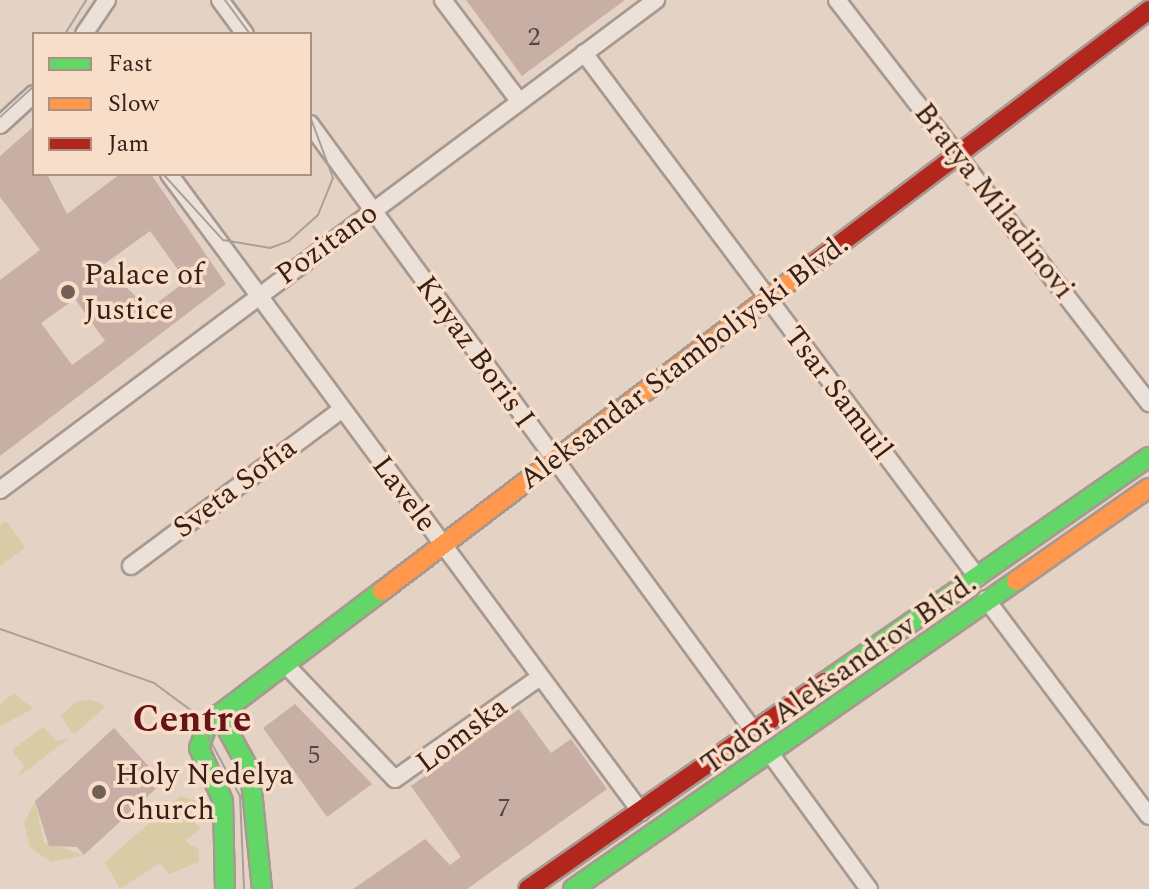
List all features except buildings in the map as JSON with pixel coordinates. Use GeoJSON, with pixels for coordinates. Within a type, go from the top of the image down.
{"type":"FeatureCollection","features":[{"type":"Feature","properties":{"kind":"main road","name":"Aleksandar Stamboliyski Blvd."},"geometry":{"type":"LineString","coordinates":[[225,889],[223,801],[199,748],[203,730],[219,714],[1149,10]]}},
{"type":"Feature","properties":{"kind":"main road","name":"Todor Aleksandrov Blvd."},"geometry":{"type":"LineString","coordinates":[[528,889],[1149,457]]}},
{"type":"Feature","properties":{"kind":"main road","name":"Todor Aleksandrov Blvd."},"geometry":{"type":"LineString","coordinates":[[573,889],[1149,488]]}},
{"type":"Feature","properties":{"kind":"main road"},"geometry":{"type":"LineString","coordinates":[[219,714],[250,771],[262,889]]}},
{"type":"Feature","properties":{"kind":"street"},"geometry":{"type":"LineString","coordinates":[[85,32],[103,6],[86,0]]}},
{"type":"Feature","properties":{"kind":"street"},"geometry":{"type":"LineString","coordinates":[[220,0],[244,32]]}},
{"type":"Feature","properties":{"kind":"street"},"geometry":{"type":"LineString","coordinates":[[443,0],[519,101]]}},
{"type":"Feature","properties":{"kind":"street","name":"Pozitano"},"geometry":{"type":"LineString","coordinates":[[0,490],[656,0]]}},
{"type":"Feature","properties":{"kind":"street","name":"Bratya Miladinovi"},"geometry":{"type":"LineString","coordinates":[[837,0],[1149,403]]}},
{"type":"Feature","properties":{"kind":"street","name":"Tsar Samuil"},"geometry":{"type":"LineString","coordinates":[[584,53],[978,578]]}},
{"type":"Feature","properties":{"kind":"street"},"geometry":{"type":"LineString","coordinates":[[0,125],[32,96]]}},
{"type":"Feature","properties":{"kind":"street","name":"Knyaz Boris I"},"geometry":{"type":"LineString","coordinates":[[312,127],[755,733]]}},
{"type":"Feature","properties":{"kind":"street","name":"Lavele"},"geometry":{"type":"LineString","coordinates":[[170,176],[340,411],[641,812]]}},
{"type":"Feature","properties":{"kind":"street","name":"Sveta Sofia"},"geometry":{"type":"LineString","coordinates":[[131,566],[340,411]]}},
{"type":"Feature","properties":{"kind":"street"},"geometry":{"type":"LineString","coordinates":[[986,599],[1149,816]]}},
{"type":"Feature","properties":{"kind":"street","name":"Lomska"},"geometry":{"type":"LineString","coordinates":[[285,664],[395,779],[540,677]]}},
{"type":"Feature","properties":{"kind":"street"},"geometry":{"type":"LineString","coordinates":[[769,752],[869,889]]}},
{"type":"Feature","properties":{"kind":"shaded area"},"geometry":{"type":"Polygon","coordinates":[[[6,521],[25,548],[0,566],[0,525],[6,521]]]}},
{"type":"Feature","properties":{"kind":"shaded area"},"geometry":{"type":"Polygon","coordinates":[[[14,693],[33,709],[0,726],[0,704],[14,693]]]}},
{"type":"Feature","properties":{"kind":"shaded area"},"geometry":{"type":"Polygon","coordinates":[[[91,700],[106,706],[74,735],[61,716],[77,701],[91,700]]]}},
{"type":"Feature","properties":{"kind":"shaded area"},"geometry":{"type":"Polygon","coordinates":[[[43,727],[57,741],[68,739],[18,777],[24,766],[12,750],[43,727]]]}},
{"type":"Feature","properties":{"kind":"shaded area"},"geometry":{"type":"Polygon","coordinates":[[[180,796],[198,801],[191,818],[200,829],[185,841],[199,850],[199,862],[169,874],[160,863],[120,889],[105,862],[180,796]]]}},
{"type":"Feature","properties":{"kind":"shaded area"},"geometry":{"type":"Polygon","coordinates":[[[35,801],[44,842],[84,855],[51,862],[30,847],[24,823],[35,801]]]}},
{"type":"Feature","properties":{"kind":"tram line"},"geometry":{"type":"LineString","coordinates":[[66,32],[86,0]]}},
{"type":"Feature","properties":{"kind":"tram line"},"geometry":{"type":"LineString","coordinates":[[225,0],[249,32]]}},
{"type":"Feature","properties":{"kind":"tram line"},"geometry":{"type":"LineString","coordinates":[[0,117],[32,88]]}},
{"type":"Feature","properties":{"kind":"tram line"},"geometry":{"type":"LineString","coordinates":[[165,176],[223,240],[270,248],[289,241],[318,215],[333,178],[312,121]]}},
{"type":"Feature","properties":{"kind":"tram line"},"geometry":{"type":"LineString","coordinates":[[0,629],[154,683],[196,714],[240,796],[244,889]]}},
{"type":"Feature","properties":{"kind":"traffic: fast"},"geometry":{"type":"LineString","coordinates":[[825,682],[1149,457]]}},
{"type":"Feature","properties":{"kind":"traffic: fast"},"geometry":{"type":"LineString","coordinates":[[573,889],[1016,581]]}},
{"type":"Feature","properties":{"kind":"traffic: fast"},"geometry":{"type":"LineString","coordinates":[[225,889],[223,801],[199,748],[208,723],[382,591]]}},
{"type":"Feature","properties":{"kind":"traffic: fast"},"geometry":{"type":"LineString","coordinates":[[219,714],[250,771],[262,889]]}},
{"type":"Feature","properties":{"kind":"traffic: slow"},"geometry":{"type":"LineString","coordinates":[[382,591],[800,274]]}},
{"type":"Feature","properties":{"kind":"traffic: slow"},"geometry":{"type":"LineString","coordinates":[[1016,581],[1149,488]]}},
{"type":"Feature","properties":{"kind":"traffic: jam"},"geometry":{"type":"LineString","coordinates":[[800,274],[1149,10]]}},
{"type":"Feature","properties":{"kind":"traffic: jam"},"geometry":{"type":"LineString","coordinates":[[528,889],[825,682]]}},
{"type":"Feature","properties":{"kind":"place","name":"Palace of Justice"},"geometry":{"type":"Point","coordinates":[68,292]}},
{"type":"Feature","properties":{"kind":"place","name":"Holy Nedelya Church"},"geometry":{"type":"Point","coordinates":[99,792]}},
{"type":"Feature","properties":{"kind":"district","name":"Centre"},"geometry":{"type":"Point","coordinates":[192,721]}}]}
